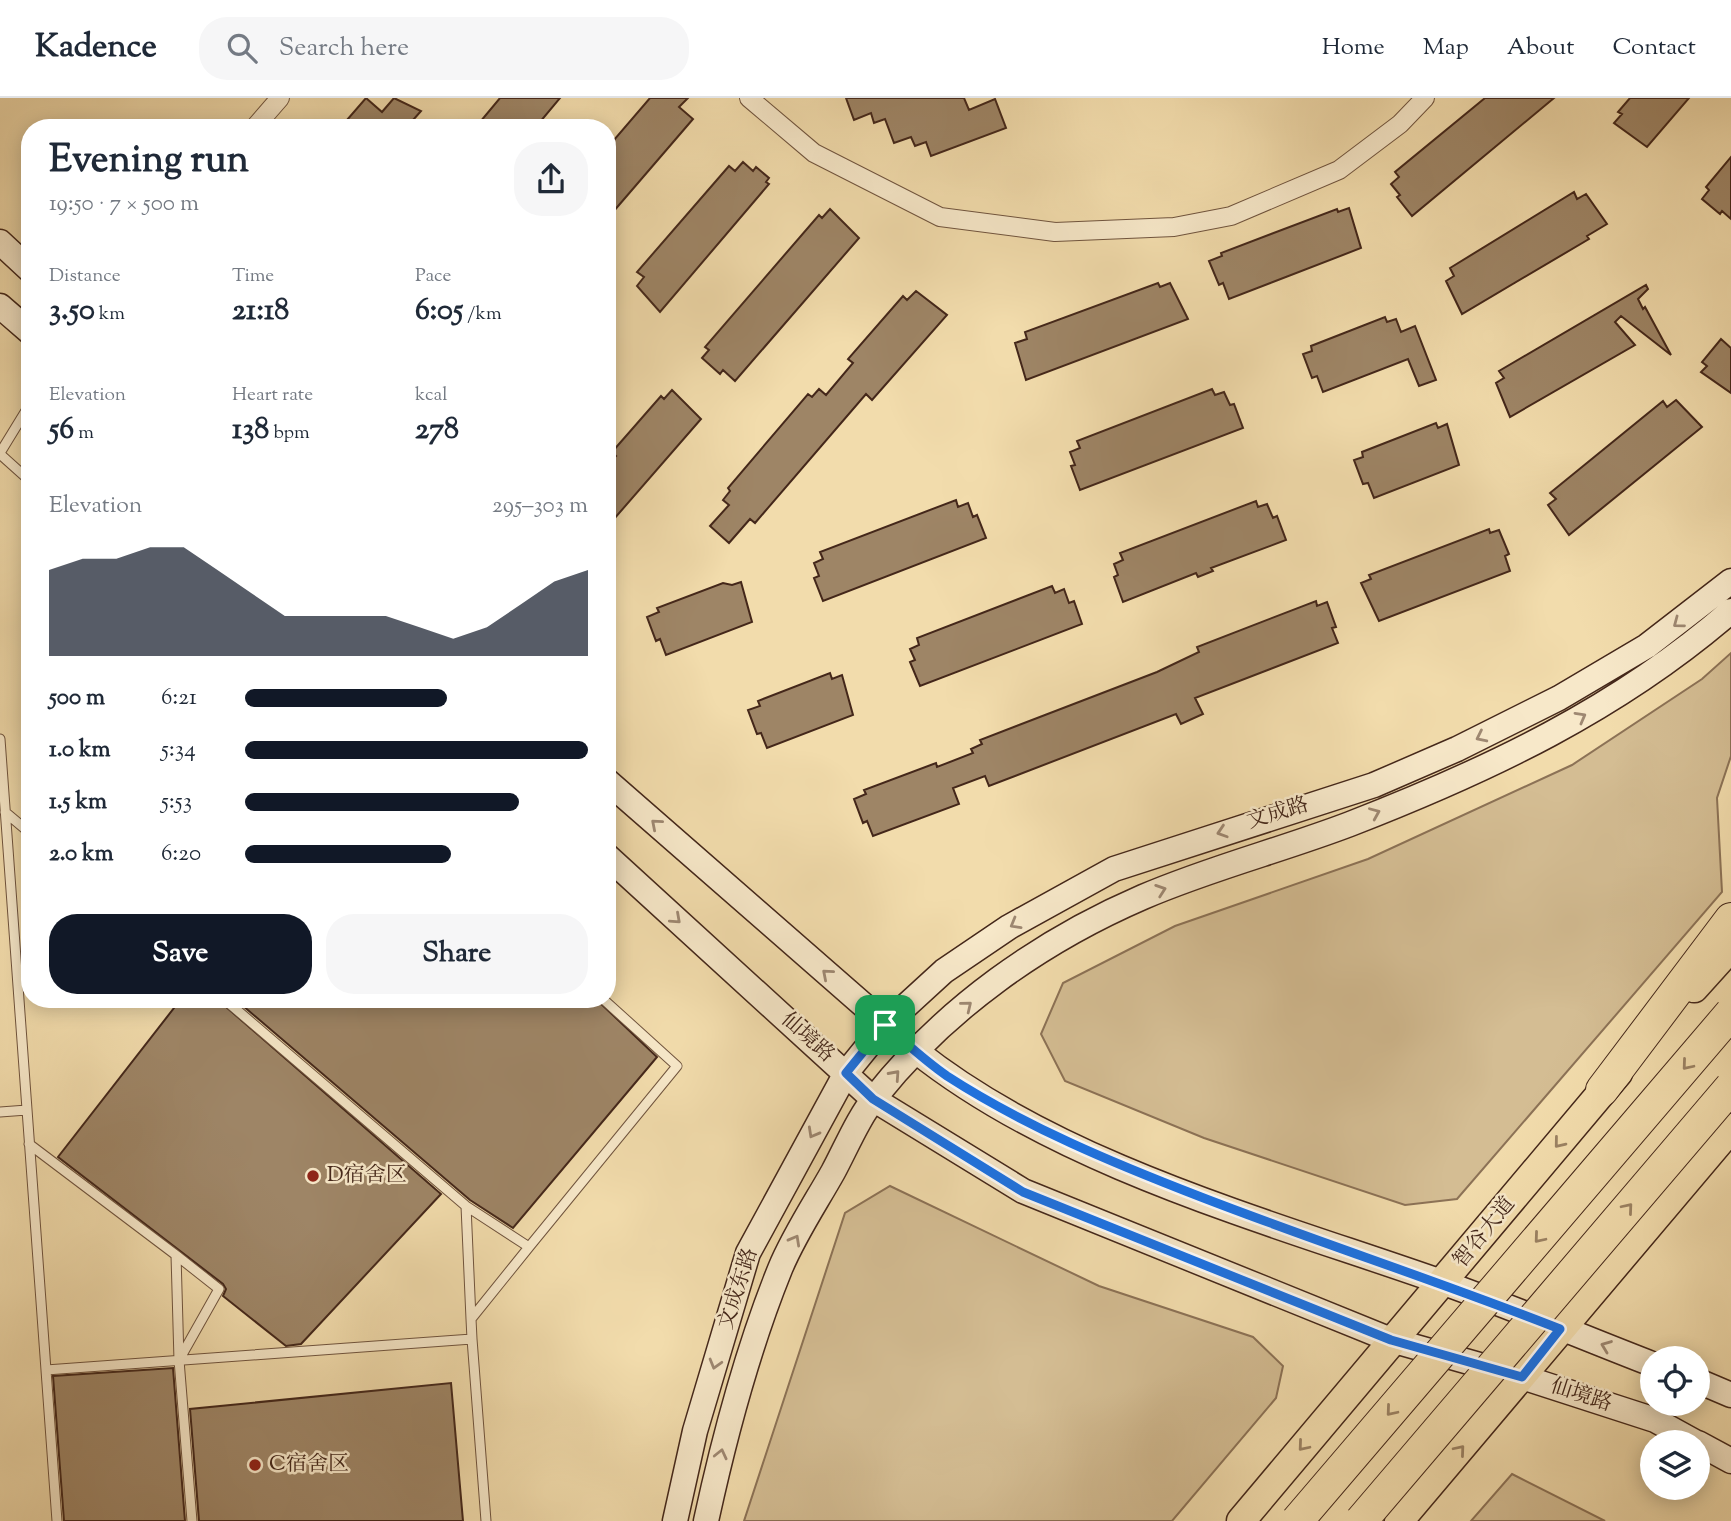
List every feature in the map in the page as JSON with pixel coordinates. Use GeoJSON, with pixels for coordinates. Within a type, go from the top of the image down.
{"type":"FeatureCollection","features":[{"type":"Feature","properties":{"kind":"highway"},"geometry":{"type":"LineString","coordinates":[[1602,1090],[1731,919]]}},
{"type":"Feature","properties":{"kind":"highway","name":"智谷大道"},"geometry":{"type":"LineString","coordinates":[[1297,1521],[1731,1013]]}},
{"type":"Feature","properties":{"kind":"highway"},"geometry":{"type":"LineString","coordinates":[[1361,1521],[1731,1087]]}},
{"type":"Feature","properties":{"kind":"main road","name":"智谷大道"},"geometry":{"type":"LineString","coordinates":[[1241,1521],[1391,1340],[1444,1283],[1602,1090],[1731,947]]}},
{"type":"Feature","properties":{"kind":"main road"},"geometry":{"type":"LineString","coordinates":[[1399,1521],[1731,1128]]}},
{"type":"Feature","properties":{"kind":"street"},"geometry":{"type":"LineString","coordinates":[[262,119],[280,98]]}},
{"type":"Feature","properties":{"kind":"street"},"geometry":{"type":"LineString","coordinates":[[749,98],[814,153],[940,217],[1055,232],[1174,227],[1231,216],[1339,170],[1400,124],[1425,98]]}},
{"type":"Feature","properties":{"kind":"street"},"geometry":{"type":"LineString","coordinates":[[0,242],[21,262]]}},
{"type":"Feature","properties":{"kind":"street"},"geometry":{"type":"LineString","coordinates":[[0,306],[21,324]]}},
{"type":"Feature","properties":{"kind":"street","name":"文成路"},"geometry":{"type":"LineString","coordinates":[[846,1073],[885,1025],[944,971],[987,941],[1114,869],[1374,785],[1457,749],[1559,698],[1647,646],[1731,580]]}},
{"type":"Feature","properties":{"kind":"street","name":"文成路"},"geometry":{"type":"LineString","coordinates":[[873,1099],[916,1051],[1013,969],[1076,928],[1147,895],[1349,824],[1528,746],[1654,674],[1731,611]]}},
{"type":"Feature","properties":{"kind":"street"},"geometry":{"type":"LineString","coordinates":[[616,788],[944,1074],[1022,1121],[1124,1167],[1322,1244],[1444,1283],[1640,1359]]}},
{"type":"Feature","properties":{"kind":"street","name":"仙境路"},"geometry":{"type":"LineString","coordinates":[[616,864],[873,1099],[1023,1192],[1391,1340],[1522,1377],[1654,1420],[1672,1430]]}},
{"type":"Feature","properties":{"kind":"street","name":"文成东路"},"geometry":{"type":"LineString","coordinates":[[675,1521],[695,1431],[748,1253],[846,1073]]}},
{"type":"Feature","properties":{"kind":"street","name":"文成东路"},"geometry":{"type":"LineString","coordinates":[[706,1521],[724,1441],[781,1267],[873,1099]]}},
{"type":"Feature","properties":{"kind":"street"},"geometry":{"type":"LineString","coordinates":[[1710,1386],[1731,1395]]}},
{"type":"Feature","properties":{"kind":"street","name":"仙境路"},"geometry":{"type":"LineString","coordinates":[[1710,1450],[1731,1461]]}},
{"type":"Feature","properties":{"kind":"lane"},"geometry":{"type":"LineString","coordinates":[[21,419],[0,453],[21,473]]}},
{"type":"Feature","properties":{"kind":"lane"},"geometry":{"type":"LineString","coordinates":[[0,738],[57,1521]]}},
{"type":"Feature","properties":{"kind":"lane"},"geometry":{"type":"LineString","coordinates":[[5,812],[21,825]]}},
{"type":"Feature","properties":{"kind":"lane"},"geometry":{"type":"LineString","coordinates":[[235,1008],[466,1206],[529,1247]]}},
{"type":"Feature","properties":{"kind":"lane"},"geometry":{"type":"LineString","coordinates":[[471,1319],[677,1066],[613,1008]]}},
{"type":"Feature","properties":{"kind":"lane"},"geometry":{"type":"LineString","coordinates":[[0,1112],[27,1110]]}},
{"type":"Feature","properties":{"kind":"lane"},"geometry":{"type":"LineString","coordinates":[[29,1144],[219,1289],[179,1360]]}},
{"type":"Feature","properties":{"kind":"lane"},"geometry":{"type":"LineString","coordinates":[[466,1206],[471,1339],[486,1521]]}},
{"type":"Feature","properties":{"kind":"lane"},"geometry":{"type":"LineString","coordinates":[[176,1255],[179,1360],[192,1521]]}},
{"type":"Feature","properties":{"kind":"lane"},"geometry":{"type":"LineString","coordinates":[[46,1370],[471,1339]]}},
{"type":"Feature","properties":{"kind":"shaded area"},"geometry":{"type":"Polygon","coordinates":[[[1731,653],[1731,756],[1717,798],[1722,892],[1457,1199],[1405,1205],[1204,1138],[1065,1081],[1041,1034],[1063,983],[1175,926],[1368,859],[1572,765],[1702,679],[1731,653]]]}},
{"type":"Feature","properties":{"kind":"shaded area"},"geometry":{"type":"Polygon","coordinates":[[[890,1186],[1099,1286],[1253,1337],[1283,1366],[1276,1398],[1172,1521],[744,1521],[845,1213],[890,1186]]]}},
{"type":"Feature","properties":{"kind":"shaded area"},"geometry":{"type":"Polygon","coordinates":[[[1512,1474],[1605,1521],[1471,1521],[1512,1474]]]}},
{"type":"Feature","properties":{"kind":"building"},"geometry":{"type":"Polygon","coordinates":[[[366,98],[382,112],[394,98],[421,111],[414,119],[348,119],[366,98]]]}},
{"type":"Feature","properties":{"kind":"building"},"geometry":{"type":"Polygon","coordinates":[[[500,98],[560,98],[542,119],[482,119],[500,98]]]}},
{"type":"Feature","properties":{"kind":"building"},"geometry":{"type":"Polygon","coordinates":[[[650,98],[688,98],[679,107],[693,119],[616,209],[616,138],[650,98]]]}},
{"type":"Feature","properties":{"kind":"building"},"geometry":{"type":"Polygon","coordinates":[[[846,98],[964,98],[969,110],[995,99],[1006,128],[931,156],[926,142],[915,146],[911,137],[894,143],[885,119],[874,123],[871,113],[854,120],[846,98]]]}},
{"type":"Feature","properties":{"kind":"building"},"geometry":{"type":"Polygon","coordinates":[[[1485,98],[1554,98],[1412,216],[1397,197],[1400,195],[1391,184],[1399,177],[1395,172],[1485,98]]]}},
{"type":"Feature","properties":{"kind":"building"},"geometry":{"type":"Polygon","coordinates":[[[1630,98],[1689,98],[1647,147],[1614,123],[1622,114],[1618,112],[1630,98]]]}},
{"type":"Feature","properties":{"kind":"building"},"geometry":{"type":"Polygon","coordinates":[[[1731,157],[1731,219],[1722,211],[1720,214],[1702,199],[1709,190],[1706,187],[1731,157]]]}},
{"type":"Feature","properties":{"kind":"building"},"geometry":{"type":"Polygon","coordinates":[[[743,162],[753,171],[756,167],[769,178],[766,182],[769,184],[660,312],[637,286],[644,277],[637,272],[729,166],[735,171],[743,162]]]}},
{"type":"Feature","properties":{"kind":"building"},"geometry":{"type":"Polygon","coordinates":[[[1574,192],[1577,199],[1586,194],[1607,224],[1587,236],[1589,239],[1462,314],[1446,281],[1454,276],[1450,268],[1574,192]]]}},
{"type":"Feature","properties":{"kind":"building"},"geometry":{"type":"Polygon","coordinates":[[[1349,208],[1361,248],[1229,299],[1223,283],[1219,285],[1209,261],[1222,256],[1221,253],[1337,209],[1338,212],[1349,208]]]}},
{"type":"Feature","properties":{"kind":"building"},"geometry":{"type":"Polygon","coordinates":[[[830,209],[859,238],[735,381],[723,370],[720,374],[702,358],[709,350],[705,347],[819,215],[822,218],[830,209]]]}},
{"type":"Feature","properties":{"kind":"building"},"geometry":{"type":"Polygon","coordinates":[[[1158,283],[1160,287],[1170,283],[1188,319],[1026,380],[1015,343],[1027,339],[1025,332],[1158,283]]]}},
{"type":"Feature","properties":{"kind":"building"},"geometry":{"type":"Polygon","coordinates":[[[1646,285],[1648,289],[1638,299],[1671,355],[1621,316],[1615,322],[1635,345],[1510,417],[1496,383],[1504,378],[1499,371],[1646,285]]]}},
{"type":"Feature","properties":{"kind":"building"},"geometry":{"type":"Polygon","coordinates":[[[916,291],[947,315],[872,400],[866,394],[755,523],[750,519],[729,543],[710,526],[729,505],[723,500],[730,491],[728,488],[808,394],[812,397],[819,389],[826,395],[853,363],[848,359],[903,296],[907,300],[916,291]]]}},
{"type":"Feature","properties":{"kind":"building"},"geometry":{"type":"Polygon","coordinates":[[[1385,317],[1387,322],[1396,319],[1401,332],[1415,326],[1436,380],[1419,386],[1408,359],[1323,392],[1317,376],[1312,378],[1303,354],[1312,351],[1311,346],[1385,317]]]}},
{"type":"Feature","properties":{"kind":"building"},"geometry":{"type":"Polygon","coordinates":[[[1721,339],[1731,348],[1731,393],[1701,372],[1707,366],[1702,362],[1721,339]]]}},
{"type":"Feature","properties":{"kind":"building"},"geometry":{"type":"Polygon","coordinates":[[[1212,389],[1215,395],[1224,392],[1230,405],[1234,404],[1243,428],[1080,490],[1071,466],[1075,465],[1070,452],[1080,448],[1077,441],[1212,389]]]}},
{"type":"Feature","properties":{"kind":"building"},"geometry":{"type":"Polygon","coordinates":[[[672,390],[701,419],[616,517],[616,447],[661,396],[664,399],[672,390]]]}},
{"type":"Feature","properties":{"kind":"building"},"geometry":{"type":"Polygon","coordinates":[[[1676,400],[1702,427],[1569,535],[1548,505],[1556,499],[1550,493],[1663,401],[1667,407],[1676,400]]]}},
{"type":"Feature","properties":{"kind":"building"},"geometry":{"type":"Polygon","coordinates":[[[1436,423],[1438,428],[1447,424],[1459,465],[1374,498],[1368,483],[1363,484],[1354,460],[1363,457],[1362,452],[1436,423]]]}},
{"type":"Feature","properties":{"kind":"building"},"geometry":{"type":"Polygon","coordinates":[[[956,500],[958,507],[968,503],[973,517],[977,515],[986,538],[823,601],[814,578],[819,576],[814,563],[823,559],[820,552],[956,500]]]}},
{"type":"Feature","properties":{"kind":"building"},"geometry":{"type":"Polygon","coordinates":[[[1256,501],[1258,507],[1267,504],[1273,518],[1277,516],[1286,540],[1211,568],[1213,571],[1198,577],[1196,573],[1123,602],[1114,577],[1118,575],[1114,564],[1123,560],[1120,553],[1256,501]]]}},
{"type":"Feature","properties":{"kind":"building"},"geometry":{"type":"Polygon","coordinates":[[[1489,529],[1490,533],[1499,530],[1509,554],[1505,556],[1510,571],[1379,621],[1361,583],[1371,579],[1369,575],[1489,529]]]}},
{"type":"Feature","properties":{"kind":"building"},"geometry":{"type":"Polygon","coordinates":[[[741,582],[752,622],[666,655],[660,639],[656,641],[647,617],[659,612],[657,608],[723,583],[732,585],[741,582]]]}},
{"type":"Feature","properties":{"kind":"building"},"geometry":{"type":"Polygon","coordinates":[[[1052,586],[1055,593],[1064,589],[1069,603],[1074,601],[1082,624],[920,686],[910,662],[915,660],[910,649],[919,645],[917,638],[1052,586]]]}},
{"type":"Feature","properties":{"kind":"building"},"geometry":{"type":"Polygon","coordinates":[[[1316,601],[1317,606],[1327,602],[1336,627],[1332,628],[1338,643],[1195,698],[1203,714],[1181,724],[1176,714],[989,786],[985,776],[953,788],[959,804],[873,836],[867,821],[863,823],[854,799],[866,794],[864,790],[936,763],[937,767],[973,753],[971,749],[982,744],[980,740],[1157,672],[1199,652],[1197,647],[1316,601]]]}},
{"type":"Feature","properties":{"kind":"building"},"geometry":{"type":"Polygon","coordinates":[[[830,673],[832,679],[842,675],[853,715],[767,748],[761,733],[757,734],[748,710],[760,706],[758,701],[830,673]]]}},
{"type":"Feature","properties":{"kind":"building"},"geometry":{"type":"Polygon","coordinates":[[[174,1008],[227,1008],[441,1194],[301,1344],[286,1346],[223,1296],[226,1289],[223,1284],[58,1157],[174,1008]]]}},
{"type":"Feature","properties":{"kind":"building"},"geometry":{"type":"Polygon","coordinates":[[[246,1008],[605,1008],[657,1057],[513,1228],[470,1200],[246,1008]]]}},
{"type":"Feature","properties":{"kind":"building"},"geometry":{"type":"Polygon","coordinates":[[[173,1368],[185,1521],[64,1521],[53,1376],[173,1368]]]}},
{"type":"Feature","properties":{"kind":"building","name":"C宿舍区"},"geometry":{"type":"Polygon","coordinates":[[[451,1383],[463,1521],[199,1521],[190,1409],[451,1383]]]}},
{"type":"Feature","properties":{"kind":"place","name":"D宿舍区"},"geometry":{"type":"Point","coordinates":[313,1176]}},
{"type":"Feature","properties":{"kind":"place","name":"C宿舍区"},"geometry":{"type":"Point","coordinates":[255,1465]}},
{"type":"Feature","properties":{"kind":"route"},"geometry":{"type":"LineString","coordinates":[[885,1025],[944,1074],[1022,1121],[1124,1167],[1322,1244],[1444,1283],[1560,1329],[1522,1377],[1391,1340],[1023,1192],[873,1099],[846,1073],[885,1025]]}}]}
